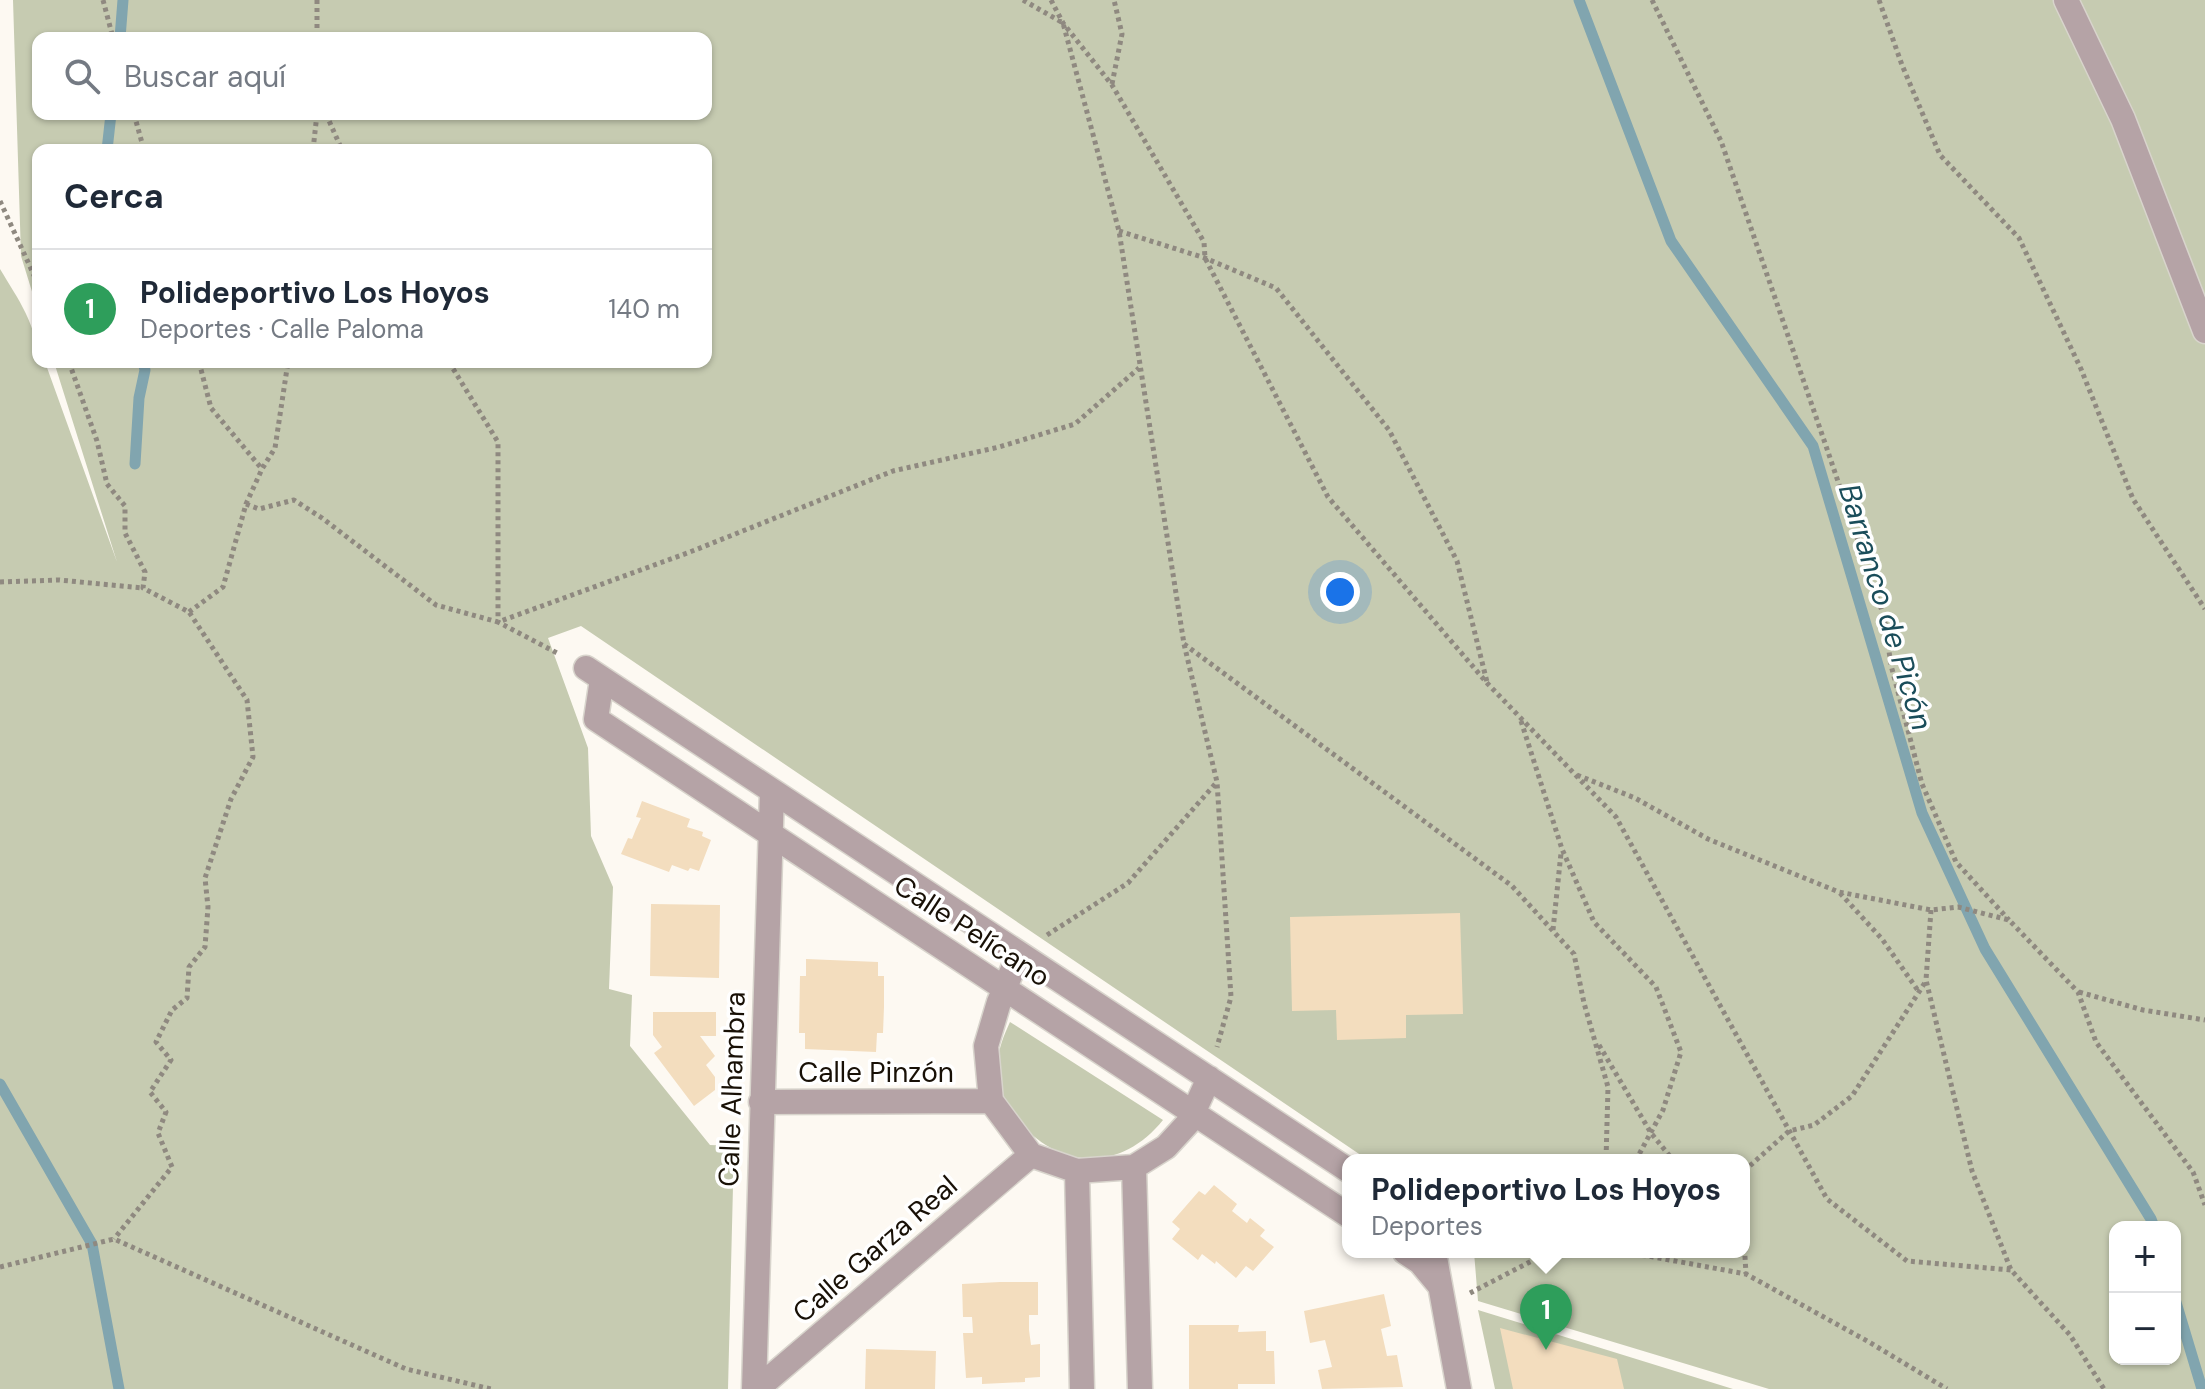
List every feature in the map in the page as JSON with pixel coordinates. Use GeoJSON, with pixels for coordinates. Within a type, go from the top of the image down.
{"type":"FeatureCollection","features":[{"type":"Feature","properties":{"kind":"street"},"geometry":{"type":"LineString","coordinates":[[2066,0],[2123,119],[2205,331]]}},
{"type":"Feature","properties":{"kind":"street","name":"Calle Pelícano"},"geometry":{"type":"LineString","coordinates":[[594,674],[1342,1166]]}},
{"type":"Feature","properties":{"kind":"street","name":"Calle Pelícano"},"geometry":{"type":"LineString","coordinates":[[594,674],[596,719],[1342,1211]]}},
{"type":"Feature","properties":{"kind":"street","name":"Calle Alhambra"},"geometry":{"type":"LineString","coordinates":[[755,1389],[772,791]]}},
{"type":"Feature","properties":{"kind":"street"},"geometry":{"type":"LineString","coordinates":[[1019,954],[986,1046],[991,1101],[1031,1155],[1077,1171],[1134,1167],[1166,1147],[1189,1122],[1209,1078]]}},
{"type":"Feature","properties":{"kind":"street","name":"Calle Pinzón"},"geometry":{"type":"LineString","coordinates":[[761,1102],[991,1101]]}},
{"type":"Feature","properties":{"kind":"street","name":"Calle Garza Real"},"geometry":{"type":"LineString","coordinates":[[755,1389],[1031,1155]]}},
{"type":"Feature","properties":{"kind":"street"},"geometry":{"type":"LineString","coordinates":[[1134,1167],[1140,1389]]}},
{"type":"Feature","properties":{"kind":"street"},"geometry":{"type":"LineString","coordinates":[[1077,1171],[1082,1389]]}},
{"type":"Feature","properties":{"kind":"street"},"geometry":{"type":"LineString","coordinates":[[1414,1258],[1420,1262],[1443,1297]]}},
{"type":"Feature","properties":{"kind":"street"},"geometry":{"type":"LineString","coordinates":[[1435,1258],[1459,1389]]}},
{"type":"Feature","properties":{"kind":"path"},"geometry":{"type":"LineString","coordinates":[[103,0],[111,32]]}},
{"type":"Feature","properties":{"kind":"path"},"geometry":{"type":"LineString","coordinates":[[317,0],[317,32]]}},
{"type":"Feature","properties":{"kind":"path"},"geometry":{"type":"LineString","coordinates":[[1023,0],[1063,23],[1119,231],[1184,644],[1217,782],[1231,997],[1209,1078]]}},
{"type":"Feature","properties":{"kind":"path"},"geometry":{"type":"LineString","coordinates":[[1051,0],[1063,23],[1112,85],[1204,242],[1205,258],[1328,497],[1487,683],[1616,817],[1827,1199],[1907,1261],[2011,1270]]}},
{"type":"Feature","properties":{"kind":"path"},"geometry":{"type":"LineString","coordinates":[[1112,85],[1122,34],[1114,0]]}},
{"type":"Feature","properties":{"kind":"path"},"geometry":{"type":"LineString","coordinates":[[1652,0],[1721,141],[1884,617],[1891,665],[1922,784],[1956,862],[2078,992],[2096,1042],[2193,1172],[2205,1205]]}},
{"type":"Feature","properties":{"kind":"path"},"geometry":{"type":"LineString","coordinates":[[1879,0],[1902,65],[1940,155],[2019,238],[2081,369],[2133,499],[2205,609]]}},
{"type":"Feature","properties":{"kind":"path"},"geometry":{"type":"LineString","coordinates":[[136,120],[142,144]]}},
{"type":"Feature","properties":{"kind":"path"},"geometry":{"type":"LineString","coordinates":[[314,144],[316,120]]}},
{"type":"Feature","properties":{"kind":"path"},"geometry":{"type":"LineString","coordinates":[[329,120],[339,144]]}},
{"type":"Feature","properties":{"kind":"path"},"geometry":{"type":"LineString","coordinates":[[0,201],[32,271]]}},
{"type":"Feature","properties":{"kind":"path"},"geometry":{"type":"LineString","coordinates":[[1119,231],[1205,258],[1276,288],[1389,430],[1457,561],[1487,683]]}},
{"type":"Feature","properties":{"kind":"path"},"geometry":{"type":"LineString","coordinates":[[71,368],[97,441],[107,484],[125,506],[125,533],[145,572],[143,588]]}},
{"type":"Feature","properties":{"kind":"path"},"geometry":{"type":"LineString","coordinates":[[201,368],[211,408],[262,469]]}},
{"type":"Feature","properties":{"kind":"path"},"geometry":{"type":"LineString","coordinates":[[189,612],[223,587],[246,504],[275,448],[287,368]]}},
{"type":"Feature","properties":{"kind":"path"},"geometry":{"type":"LineString","coordinates":[[453,368],[498,442],[498,622]]}},
{"type":"Feature","properties":{"kind":"path"},"geometry":{"type":"LineString","coordinates":[[498,622],[690,552],[893,471],[999,447],[1075,424],[1139,368]]}},
{"type":"Feature","properties":{"kind":"path"},"geometry":{"type":"LineString","coordinates":[[246,504],[259,509],[294,500],[436,605],[498,622],[594,674]]}},
{"type":"Feature","properties":{"kind":"path"},"geometry":{"type":"LineString","coordinates":[[0,582],[59,580],[143,588],[189,612],[247,700],[253,757],[231,799],[205,878],[208,907],[205,947],[189,967],[187,998],[172,1010],[156,1042],[171,1060],[150,1092],[166,1112],[158,1133],[172,1167],[114,1239],[0,1267]]}},
{"type":"Feature","properties":{"kind":"path"},"geometry":{"type":"LineString","coordinates":[[1184,644],[1512,886],[1574,954],[1608,1087],[1606,1154]]}},
{"type":"Feature","properties":{"kind":"path"},"geometry":{"type":"LineString","coordinates":[[1520,717],[1562,849],[1594,922],[1656,987],[1681,1052],[1663,1110],[1639,1154]]}},
{"type":"Feature","properties":{"kind":"path"},"geometry":{"type":"LineString","coordinates":[[1576,774],[1635,798],[1708,839],[1839,892],[1931,910],[1958,907],[2009,920]]}},
{"type":"Feature","properties":{"kind":"path"},"geometry":{"type":"LineString","coordinates":[[1019,954],[1128,883],[1217,782]]}},
{"type":"Feature","properties":{"kind":"path"},"geometry":{"type":"LineString","coordinates":[[1553,931],[1562,849]]}},
{"type":"Feature","properties":{"kind":"path"},"geometry":{"type":"LineString","coordinates":[[1839,892],[1882,939],[1919,992]]}},
{"type":"Feature","properties":{"kind":"path"},"geometry":{"type":"LineString","coordinates":[[1931,910],[1926,980],[1972,1171],[2011,1270],[2070,1335],[2104,1389]]}},
{"type":"Feature","properties":{"kind":"path"},"geometry":{"type":"LineString","coordinates":[[1750,1166],[1789,1131],[1814,1125],[1852,1096],[1926,980]]}},
{"type":"Feature","properties":{"kind":"path"},"geometry":{"type":"LineString","coordinates":[[2078,992],[2130,1007],[2205,1020]]}},
{"type":"Feature","properties":{"kind":"path"},"geometry":{"type":"LineString","coordinates":[[1594,1038],[1651,1133],[1668,1154]]}},
{"type":"Feature","properties":{"kind":"path"},"geometry":{"type":"LineString","coordinates":[[114,1239],[406,1369],[491,1389]]}},
{"type":"Feature","properties":{"kind":"path"},"geometry":{"type":"LineString","coordinates":[[1443,1297],[1500,1280],[1538,1258]]}},
{"type":"Feature","properties":{"kind":"path"},"geometry":{"type":"LineString","coordinates":[[1669,1258],[1746,1274],[1947,1389]]}},
{"type":"Feature","properties":{"kind":"path"},"geometry":{"type":"LineString","coordinates":[[1745,1258],[1746,1274]]}},
{"type":"Feature","properties":{"kind":"green space"},"geometry":{"type":"Polygon","coordinates":[[[13,0],[2205,0],[2205,1389],[1769,1389],[1478,1301],[1474,1258],[1750,1258],[1750,1154],[1359,1154],[581,626],[548,638],[588,748],[591,836],[613,887],[609,989],[632,995],[630,1046],[710,1145],[734,1146],[728,1389],[0,1389],[0,269],[31,325],[32,368],[47,368],[117,562],[56,368],[712,368],[712,144],[32,144],[32,292],[21,256],[13,0]]]}},
{"type":"Feature","properties":{"kind":"green space"},"geometry":{"type":"Polygon","coordinates":[[[1010,1022],[1163,1120],[1146,1138],[1108,1157],[1068,1155],[1049,1147],[1031,1134],[1015,1116],[1002,1092],[998,1058],[1010,1022]]]}},
{"type":"Feature","properties":{"kind":"green space"},"geometry":{"type":"Polygon","coordinates":[[[1478,1310],[1733,1389],[1495,1389],[1478,1310]]]}},
{"type":"Feature","properties":{"kind":"building"},"geometry":{"type":"Polygon","coordinates":[[[642,801],[690,819],[687,827],[703,832],[702,836],[711,840],[699,871],[672,865],[669,872],[621,854],[641,818],[636,817],[642,801]]]}},
{"type":"Feature","properties":{"kind":"building"},"geometry":{"type":"Polygon","coordinates":[[[651,904],[720,905],[719,978],[650,976],[651,904]]]}},
{"type":"Feature","properties":{"kind":"building"},"geometry":{"type":"Polygon","coordinates":[[[1460,913],[1463,1014],[1406,1015],[1406,1038],[1337,1040],[1336,1010],[1292,1011],[1290,917],[1460,913]]]}},
{"type":"Feature","properties":{"kind":"building"},"geometry":{"type":"Polygon","coordinates":[[[806,959],[878,962],[878,976],[884,976],[884,1007],[883,1033],[877,1033],[876,1052],[805,1049],[805,1033],[799,1033],[800,976],[806,976],[806,959]]]}},
{"type":"Feature","properties":{"kind":"building"},"geometry":{"type":"Polygon","coordinates":[[[653,1012],[716,1012],[716,1036],[700,1036],[715,1056],[706,1065],[715,1077],[715,1090],[694,1106],[654,1053],[662,1047],[653,1035],[653,1012]]]}},
{"type":"Feature","properties":{"kind":"building"},"geometry":{"type":"Polygon","coordinates":[[[1214,1185],[1237,1204],[1232,1211],[1247,1223],[1250,1218],[1265,1230],[1260,1236],[1274,1247],[1253,1271],[1246,1266],[1236,1278],[1202,1254],[1198,1260],[1172,1239],[1180,1229],[1172,1222],[1199,1191],[1205,1195],[1214,1185]]]}},
{"type":"Feature","properties":{"kind":"building"},"geometry":{"type":"Polygon","coordinates":[[[1038,1282],[1038,1315],[1029,1315],[1029,1330],[1031,1345],[1040,1344],[1040,1377],[1025,1378],[1025,1382],[982,1384],[982,1377],[966,1378],[963,1333],[973,1333],[972,1317],[963,1317],[962,1284],[1038,1282]]]}},
{"type":"Feature","properties":{"kind":"building"},"geometry":{"type":"Polygon","coordinates":[[[1384,1294],[1391,1326],[1381,1329],[1387,1356],[1397,1355],[1403,1387],[1322,1389],[1318,1370],[1332,1367],[1325,1340],[1310,1343],[1304,1311],[1384,1294]]]}},
{"type":"Feature","properties":{"kind":"building"},"geometry":{"type":"Polygon","coordinates":[[[1189,1325],[1239,1325],[1238,1332],[1266,1331],[1266,1351],[1274,1351],[1275,1384],[1238,1384],[1238,1389],[1189,1389],[1189,1325]]]}},
{"type":"Feature","properties":{"kind":"building"},"geometry":{"type":"Polygon","coordinates":[[[1500,1328],[1617,1359],[1624,1389],[1513,1389],[1500,1328]]]}},
{"type":"Feature","properties":{"kind":"building"},"geometry":{"type":"Polygon","coordinates":[[[866,1349],[936,1351],[935,1389],[865,1389],[866,1349]]]}},
{"type":"Feature","properties":{"kind":"waterway"},"geometry":{"type":"LineString","coordinates":[[120,32],[123,0]]}},
{"type":"Feature","properties":{"kind":"waterway","name":"Barranco de Picón"},"geometry":{"type":"LineString","coordinates":[[1579,0],[1671,241],[1813,446],[1922,813],[1985,949],[2152,1221]]}},
{"type":"Feature","properties":{"kind":"waterway"},"geometry":{"type":"LineString","coordinates":[[108,144],[110,120]]}},
{"type":"Feature","properties":{"kind":"waterway"},"geometry":{"type":"LineString","coordinates":[[135,464],[139,398],[144,368]]}},
{"type":"Feature","properties":{"kind":"waterway"},"geometry":{"type":"LineString","coordinates":[[0,1084],[92,1244],[119,1389]]}},
{"type":"Feature","properties":{"kind":"waterway","name":"Barranco de Picón"},"geometry":{"type":"LineString","coordinates":[[2181,1319],[2202,1389]]}},
{"type":"Feature","properties":{"kind":"place","name":"Polideportivo Los Hoyos"},"geometry":{"type":"Point","coordinates":[1546,1350]}}]}
